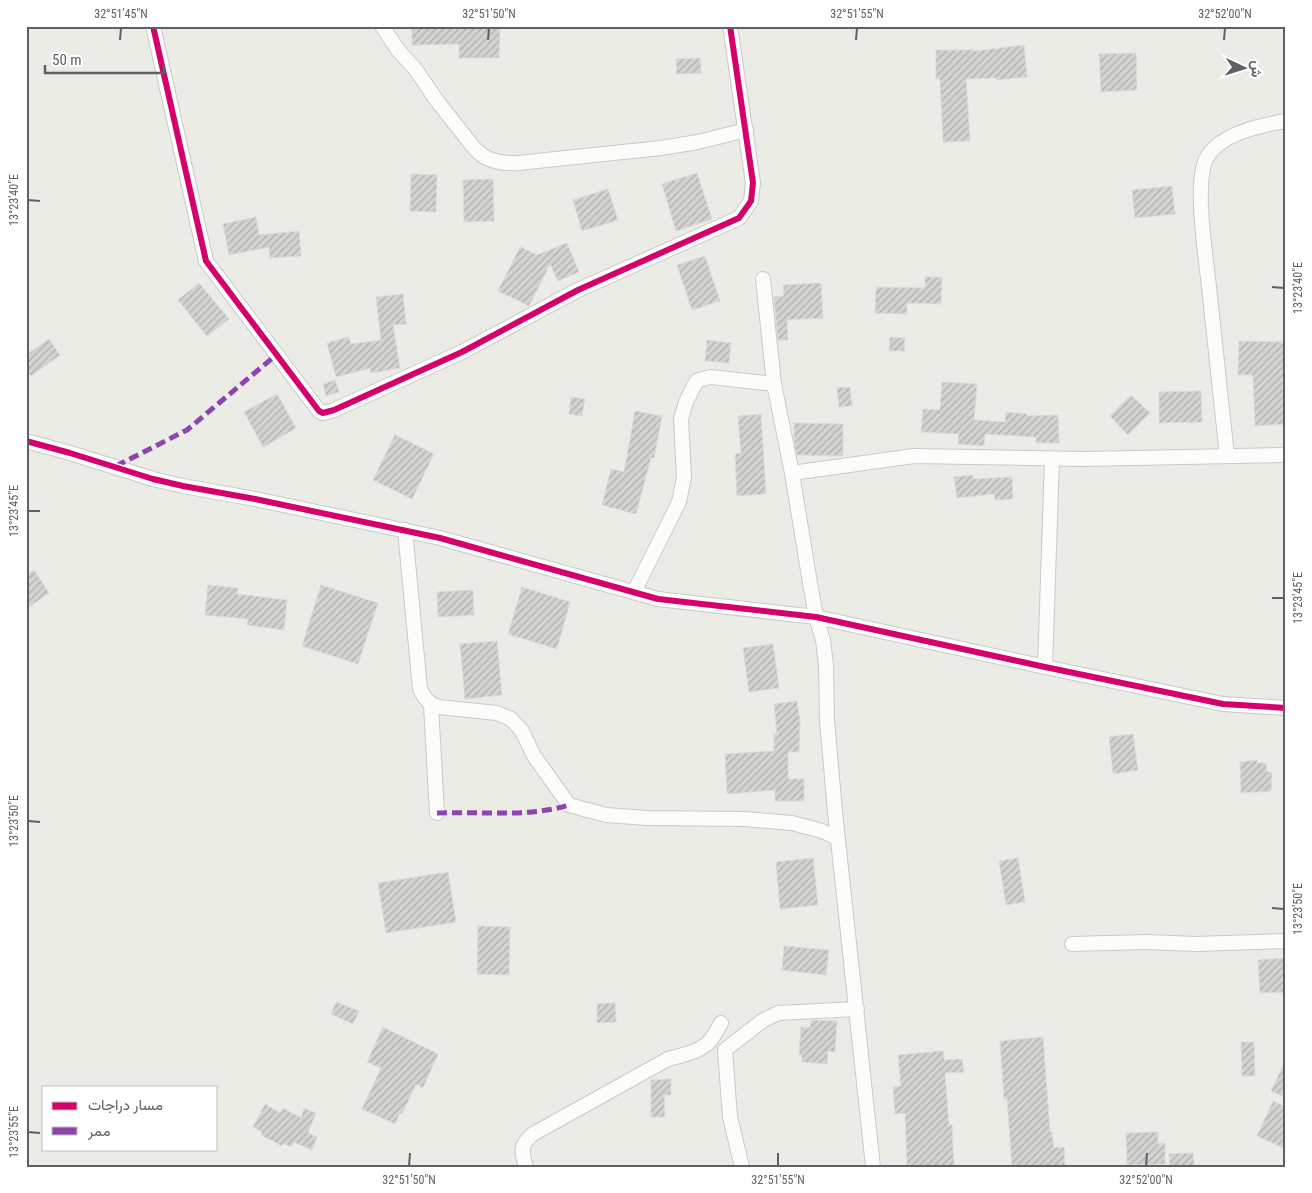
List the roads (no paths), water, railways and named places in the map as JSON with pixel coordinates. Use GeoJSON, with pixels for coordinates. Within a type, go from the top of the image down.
{"type":"FeatureCollection","features":[{"type":"Feature","properties":{"kind":"street"},"geometry":{"type":"LineString","coordinates":[[152,26],[206,260],[257,331],[322,413],[334,410],[462,352],[578,290],[735,221],[743,214],[751,201],[753,175],[730,26]]}},
{"type":"Feature","properties":{"kind":"street"},"geometry":{"type":"LineString","coordinates":[[382,26],[398,50],[416,70],[436,101],[475,149],[480,154],[498,163],[518,164],[661,148],[698,142],[746,130]]}},
{"type":"Feature","properties":{"kind":"street"},"geometry":{"type":"LineString","coordinates":[[1227,456],[1204,240],[1201,184],[1203,170],[1210,152],[1229,138],[1243,131],[1286,121]]}},
{"type":"Feature","properties":{"kind":"street"},"geometry":{"type":"LineString","coordinates":[[764,279],[774,384],[792,473],[826,666],[827,720],[837,838],[873,1167]]}},
{"type":"Feature","properties":{"kind":"street"},"geometry":{"type":"LineString","coordinates":[[634,592],[680,502],[685,466],[680,430],[681,419],[686,402],[695,384],[698,380],[711,377],[774,384]]}},
{"type":"Feature","properties":{"kind":"street"},"geometry":{"type":"LineString","coordinates":[[26,441],[153,479],[440,538],[658,599],[816,617],[1223,704],[1286,708]]}},
{"type":"Feature","properties":{"kind":"street"},"geometry":{"type":"LineString","coordinates":[[792,473],[914,456],[1052,459],[1286,455]]}},
{"type":"Feature","properties":{"kind":"street"},"geometry":{"type":"LineString","coordinates":[[1045,667],[1052,459]]}},
{"type":"Feature","properties":{"kind":"street"},"geometry":{"type":"LineString","coordinates":[[405,530],[420,689],[424,698],[431,705],[497,713],[511,719],[522,731],[534,756],[569,806],[606,815],[646,818],[745,819],[792,823],[822,831],[837,838]]}},
{"type":"Feature","properties":{"kind":"street"},"geometry":{"type":"LineString","coordinates":[[431,705],[437,813]]}},
{"type":"Feature","properties":{"kind":"street"},"geometry":{"type":"LineString","coordinates":[[1072,944],[1148,942],[1196,944],[1286,941]]}},
{"type":"Feature","properties":{"kind":"street"},"geometry":{"type":"LineString","coordinates":[[742,1167],[730,1117],[726,1050],[762,1021],[778,1014],[857,1009]]}},
{"type":"Feature","properties":{"kind":"street"},"geometry":{"type":"LineString","coordinates":[[526,1167],[522,1149],[525,1141],[533,1134],[668,1059],[702,1047],[710,1041],[721,1023]]}}]}
